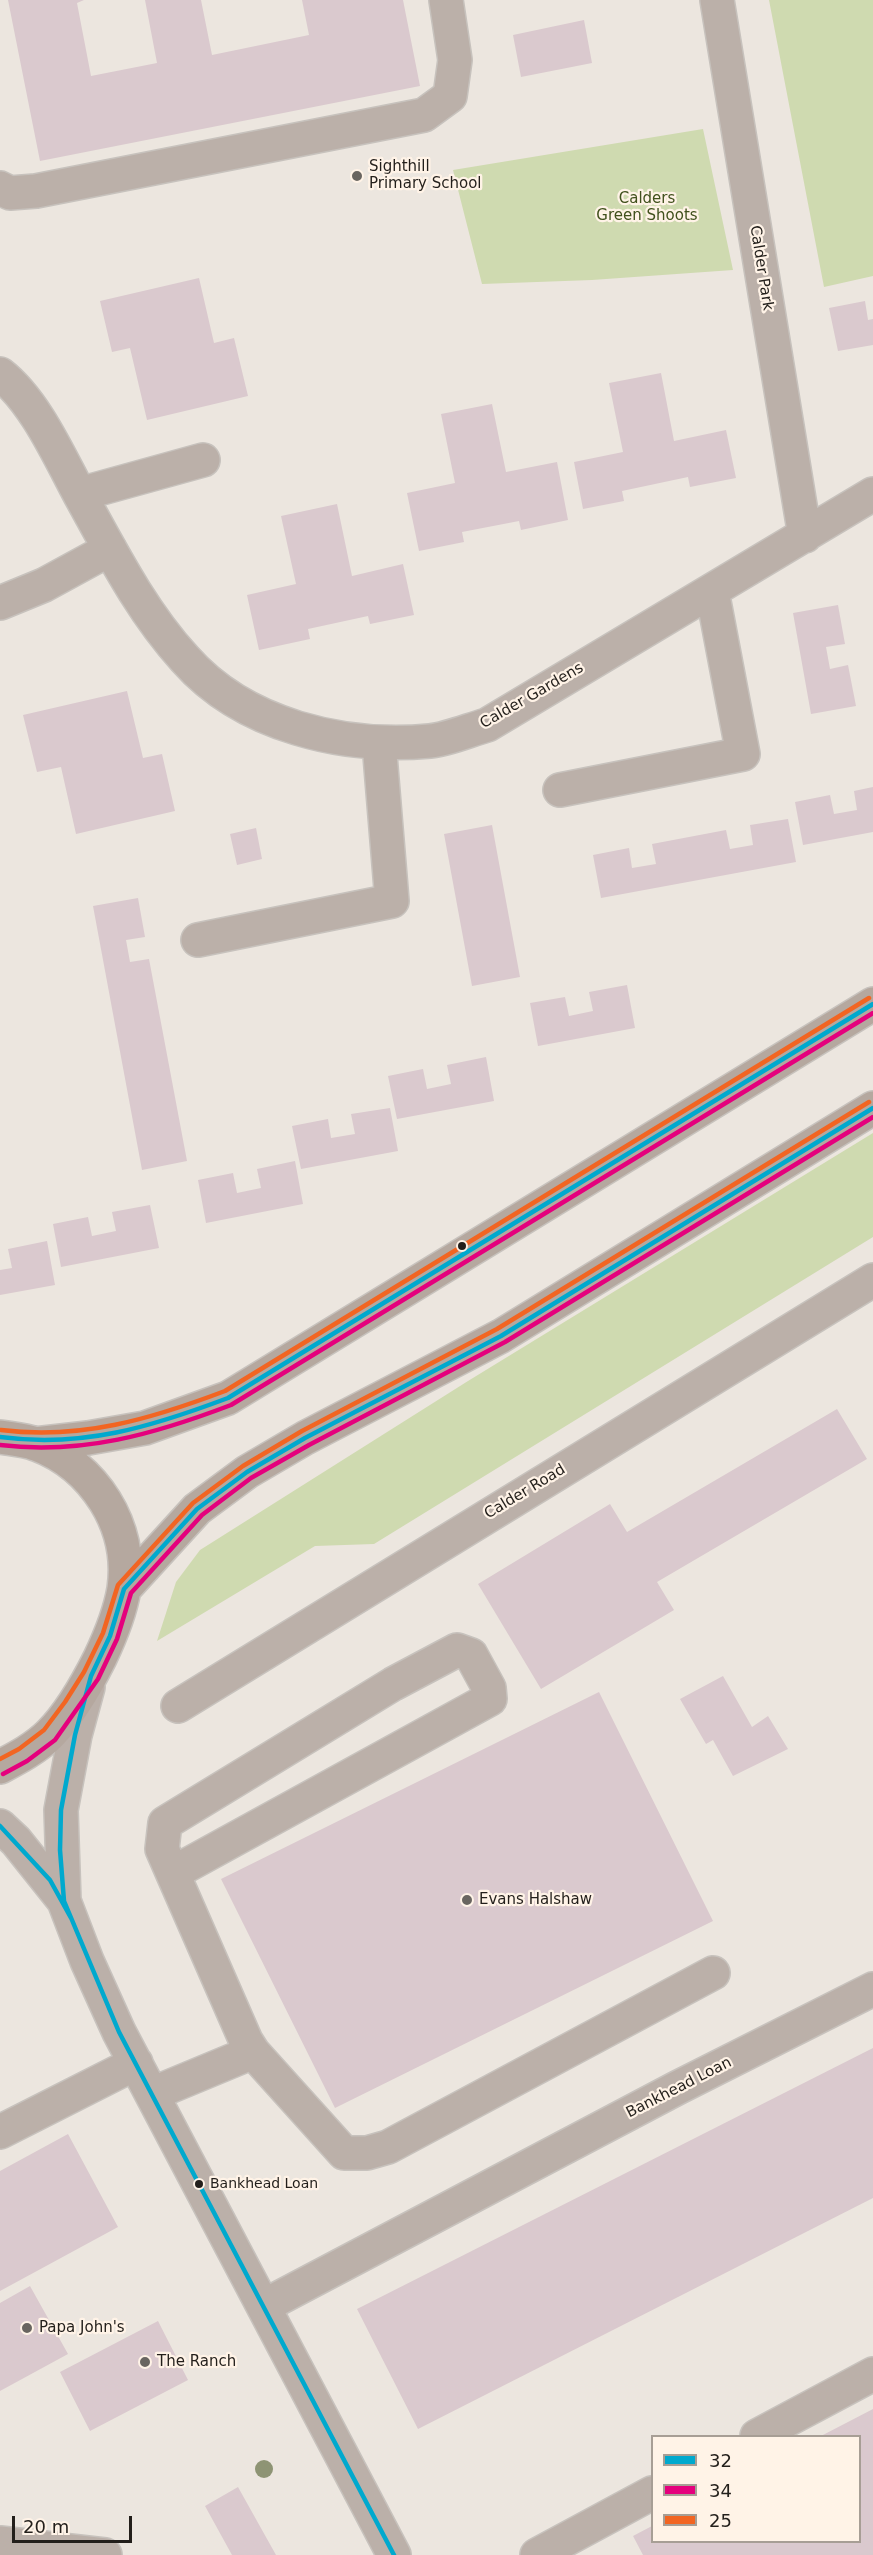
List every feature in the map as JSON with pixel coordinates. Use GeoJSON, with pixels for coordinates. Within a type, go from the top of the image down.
{"type":"FeatureCollection","features":[{"type":"Feature","properties":{"kind":"main road"},"geometry":{"type":"LineString","coordinates":[[34,1444],[145,1428],[228,1398],[873,1004]]}},
{"type":"Feature","properties":{"kind":"main road"},"geometry":{"type":"LineString","coordinates":[[124,1589],[197,1509],[247,1472],[305,1438],[501,1335],[873,1108]]}},
{"type":"Feature","properties":{"kind":"main road"},"geometry":{"type":"LineString","coordinates":[[0,1437],[34,1444],[64,1458],[83,1472],[104,1496],[117,1527],[124,1558],[124,1589],[110,1636],[91,1676],[49,1735],[23,1755],[0,1767]]}},
{"type":"Feature","properties":{"kind":"street"},"geometry":{"type":"LineString","coordinates":[[0,188],[10,192],[36,190],[424,115],[450,96],[455,60],[446,0]]}},
{"type":"Feature","properties":{"kind":"street","name":"Calder Park"},"geometry":{"type":"LineString","coordinates":[[717,0],[805,536]]}},
{"type":"Feature","properties":{"kind":"street","name":"Calder Gardens"},"geometry":{"type":"LineString","coordinates":[[0,374],[10,382],[46,433],[142,603],[185,660],[232,701],[279,722],[328,736],[379,742],[433,741],[487,725],[873,494]]}},
{"type":"Feature","properties":{"kind":"street"},"geometry":{"type":"LineString","coordinates":[[80,494],[202,460]]}},
{"type":"Feature","properties":{"kind":"street"},"geometry":{"type":"LineString","coordinates":[[0,603],[44,585],[110,549]]}},
{"type":"Feature","properties":{"kind":"street"},"geometry":{"type":"LineString","coordinates":[[560,790],[743,754],[712,591]]}},
{"type":"Feature","properties":{"kind":"street"},"geometry":{"type":"LineString","coordinates":[[198,940],[392,901],[379,742]]}},
{"type":"Feature","properties":{"kind":"street","name":"Calder Road"},"geometry":{"type":"LineString","coordinates":[[178,1706],[873,1280]]}},
{"type":"Feature","properties":{"kind":"street"},"geometry":{"type":"LineString","coordinates":[[173,1874],[490,1699],[489,1688],[471,1655],[457,1650],[402,1679],[165,1823],[162,1849],[173,1874],[253,2052],[344,2153],[367,2153],[388,2147],[713,1973]]}},
{"type":"Feature","properties":{"kind":"street"},"geometry":{"type":"LineString","coordinates":[[64,1901],[61,1810],[75,1735],[91,1676]]}},
{"type":"Feature","properties":{"kind":"street"},"geometry":{"type":"LineString","coordinates":[[0,1826],[16,1841],[64,1901],[87,1961],[136,2063],[394,2555]]}},
{"type":"Feature","properties":{"kind":"street","name":"Bankhead Loan"},"geometry":{"type":"LineString","coordinates":[[264,2306],[677,2088],[873,1989]]}},
{"type":"Feature","properties":{"kind":"street"},"geometry":{"type":"LineString","coordinates":[[152,2094],[253,2052]]}},
{"type":"Feature","properties":{"kind":"street"},"geometry":{"type":"LineString","coordinates":[[0,2132],[136,2063]]}},
{"type":"Feature","properties":{"kind":"street"},"geometry":{"type":"LineString","coordinates":[[759,2435],[873,2374]]}},
{"type":"Feature","properties":{"kind":"street"},"geometry":{"type":"LineString","coordinates":[[537,2555],[651,2494]]}},
{"type":"Feature","properties":{"kind":"street"},"geometry":{"type":"LineString","coordinates":[[0,2543],[105,2555]]}},
{"type":"Feature","properties":{"kind":"green space"},"geometry":{"type":"Polygon","coordinates":[[[769,0],[873,0],[873,276],[824,287],[769,0]]]}},
{"type":"Feature","properties":{"kind":"green space","name":"Calders Green Shoots"},"geometry":{"type":"Polygon","coordinates":[[[703,129],[733,270],[592,280],[482,284],[453,170],[703,129]]]}},
{"type":"Feature","properties":{"kind":"green space"},"geometry":{"type":"Polygon","coordinates":[[[873,1133],[873,1237],[374,1544],[315,1546],[157,1641],[176,1582],[200,1550],[468,1381],[873,1133]]]}},
{"type":"Feature","properties":{"kind":"building"},"geometry":{"type":"Polygon","coordinates":[[[8,0],[84,0],[77,3],[91,76],[157,63],[145,0],[201,0],[212,55],[309,35],[302,0],[403,0],[420,86],[40,161],[8,0]]]}},
{"type":"Feature","properties":{"kind":"building"},"geometry":{"type":"Polygon","coordinates":[[[584,20],[592,63],[521,77],[513,35],[584,20]]]}},
{"type":"Feature","properties":{"kind":"building"},"geometry":{"type":"Polygon","coordinates":[[[199,278],[214,343],[234,338],[248,396],[147,420],[130,348],[112,352],[100,301],[199,278]]]}},
{"type":"Feature","properties":{"kind":"building"},"geometry":{"type":"Polygon","coordinates":[[[865,301],[868,320],[873,319],[873,345],[838,351],[829,308],[865,301]]]}},
{"type":"Feature","properties":{"kind":"building"},"geometry":{"type":"Polygon","coordinates":[[[661,373],[674,441],[726,430],[736,478],[690,487],[688,477],[622,491],[624,501],[583,509],[574,462],[623,452],[609,383],[661,373]]]}},
{"type":"Feature","properties":{"kind":"building"},"geometry":{"type":"Polygon","coordinates":[[[492,404],[506,472],[557,462],[568,520],[521,530],[519,521],[462,532],[464,542],[419,551],[407,493],[455,483],[441,414],[492,404]]]}},
{"type":"Feature","properties":{"kind":"building"},"geometry":{"type":"Polygon","coordinates":[[[337,504],[352,576],[403,564],[414,615],[370,624],[368,616],[308,629],[310,639],[259,650],[247,595],[296,584],[281,516],[337,504]]]}},
{"type":"Feature","properties":{"kind":"building"},"geometry":{"type":"Polygon","coordinates":[[[838,605],[845,644],[826,647],[830,669],[848,665],[856,706],[811,714],[793,613],[838,605]]]}},
{"type":"Feature","properties":{"kind":"building"},"geometry":{"type":"Polygon","coordinates":[[[127,691],[143,758],[162,754],[175,811],[76,834],[61,767],[37,772],[23,715],[127,691]]]}},
{"type":"Feature","properties":{"kind":"building"},"geometry":{"type":"Polygon","coordinates":[[[873,787],[873,832],[803,845],[795,802],[830,795],[834,814],[857,810],[854,791],[873,787]]]}},
{"type":"Feature","properties":{"kind":"building"},"geometry":{"type":"Polygon","coordinates":[[[788,819],[796,862],[601,898],[593,855],[629,848],[632,868],[656,864],[652,844],[726,830],[730,849],[753,845],[750,825],[788,819]]]}},
{"type":"Feature","properties":{"kind":"building"},"geometry":{"type":"Polygon","coordinates":[[[492,825],[520,977],[472,986],[444,834],[492,825]]]}},
{"type":"Feature","properties":{"kind":"building"},"geometry":{"type":"Polygon","coordinates":[[[256,828],[262,859],[237,865],[230,834],[256,828]]]}},
{"type":"Feature","properties":{"kind":"building"},"geometry":{"type":"Polygon","coordinates":[[[138,898],[145,937],[126,940],[130,962],[149,959],[187,1161],[142,1170],[93,906],[138,898]]]}},
{"type":"Feature","properties":{"kind":"building"},"geometry":{"type":"Polygon","coordinates":[[[627,985],[635,1028],[538,1046],[530,1003],[565,997],[569,1016],[593,1011],[589,992],[627,985]]]}},
{"type":"Feature","properties":{"kind":"building"},"geometry":{"type":"Polygon","coordinates":[[[486,1057],[494,1101],[397,1119],[388,1076],[423,1069],[427,1089],[451,1084],[447,1065],[486,1057]]]}},
{"type":"Feature","properties":{"kind":"building"},"geometry":{"type":"Polygon","coordinates":[[[390,1108],[398,1151],[301,1169],[292,1126],[328,1119],[331,1138],[355,1134],[351,1114],[390,1108]]]}},
{"type":"Feature","properties":{"kind":"building"},"geometry":{"type":"Polygon","coordinates":[[[295,1161],[303,1204],[206,1223],[198,1180],[233,1173],[237,1193],[261,1188],[257,1169],[295,1161]]]}},
{"type":"Feature","properties":{"kind":"building"},"geometry":{"type":"Polygon","coordinates":[[[150,1205],[159,1248],[61,1267],[53,1224],[88,1217],[92,1236],[116,1231],[112,1212],[150,1205]]]}},
{"type":"Feature","properties":{"kind":"building"},"geometry":{"type":"Polygon","coordinates":[[[47,1241],[55,1285],[0,1295],[0,1270],[12,1268],[8,1249],[47,1241]]]}},
{"type":"Feature","properties":{"kind":"building"},"geometry":{"type":"Polygon","coordinates":[[[837,1409],[867,1459],[657,1582],[674,1610],[541,1689],[478,1584],[610,1504],[627,1532],[837,1409]]]}},
{"type":"Feature","properties":{"kind":"building"},"geometry":{"type":"Polygon","coordinates":[[[723,1676],[752,1727],[768,1716],[788,1749],[733,1776],[713,1740],[706,1744],[680,1699],[723,1676]]]}},
{"type":"Feature","properties":{"kind":"building","name":"Evans Halshaw"},"geometry":{"type":"Polygon","coordinates":[[[599,1692],[713,1921],[335,2108],[221,1879],[599,1692]]]}},
{"type":"Feature","properties":{"kind":"building"},"geometry":{"type":"Polygon","coordinates":[[[873,2048],[873,2198],[418,2429],[357,2309],[873,2048]]]}},
{"type":"Feature","properties":{"kind":"building"},"geometry":{"type":"Polygon","coordinates":[[[68,2134],[118,2227],[0,2291],[0,2171],[68,2134]]]}},
{"type":"Feature","properties":{"kind":"building","name":"Papa John's"},"geometry":{"type":"Polygon","coordinates":[[[30,2286],[68,2354],[0,2391],[0,2303],[30,2286]]]}},
{"type":"Feature","properties":{"kind":"building"},"geometry":{"type":"Polygon","coordinates":[[[158,2321],[188,2380],[90,2431],[60,2372],[158,2321]]]}},
{"type":"Feature","properties":{"kind":"building"},"geometry":{"type":"Polygon","coordinates":[[[873,2409],[873,2555],[643,2555],[633,2536],[651,2527],[651,2543],[861,2543],[861,2435],[823,2435],[873,2409]]]}},
{"type":"Feature","properties":{"kind":"building"},"geometry":{"type":"Polygon","coordinates":[[[238,2487],[276,2555],[232,2555],[205,2506],[238,2487]]]}},
{"type":"Feature","properties":{"kind":"transit line","name":"25"},"geometry":{"type":"LineString","coordinates":[[1,1430],[59,1432],[115,1425],[170,1410],[225,1391],[869,998]]}},
{"type":"Feature","properties":{"kind":"transit line","name":"32"},"geometry":{"type":"LineString","coordinates":[[0,1437],[30,1440],[88,1437],[144,1426],[228,1398],[873,1004]]}},
{"type":"Feature","properties":{"kind":"transit line","name":"34"},"geometry":{"type":"LineString","coordinates":[[0,1445],[60,1447],[118,1440],[174,1425],[231,1405],[873,1013]]}},
{"type":"Feature","properties":{"kind":"transit line","name":"25"},"geometry":{"type":"LineString","coordinates":[[0,1759],[19,1749],[44,1730],[84,1672],[103,1633],[118,1585],[193,1503],[243,1466],[302,1431],[497,1329],[869,1102]]}},
{"type":"Feature","properties":{"kind":"transit line","name":"32"},"geometry":{"type":"LineString","coordinates":[[394,2555],[119,2032],[64,1901],[60,1850],[61,1810],[75,1735],[91,1676],[110,1636],[124,1589],[197,1509],[247,1472],[305,1438],[501,1336],[873,1108]]}},
{"type":"Feature","properties":{"kind":"transit line","name":"34"},"geometry":{"type":"LineString","coordinates":[[3,1774],[27,1761],[55,1740],[98,1679],[117,1639],[131,1593],[202,1515],[251,1478],[505,1342],[873,1117]]}},
{"type":"Feature","properties":{"kind":"transit line","name":"32"},"geometry":{"type":"LineString","coordinates":[[0,1826],[50,1880],[71,1918]]}},
{"type":"Feature","properties":{"kind":"place","name":"Sighthill Primary School"},"geometry":{"type":"Point","coordinates":[357,176]}},
{"type":"Feature","properties":{"kind":"place","name":"Evans Halshaw"},"geometry":{"type":"Point","coordinates":[467,1900]}},
{"type":"Feature","properties":{"kind":"place","name":"Bankhead Loan"},"geometry":{"type":"Point","coordinates":[199,2184]}},
{"type":"Feature","properties":{"kind":"place","name":"Papa John's"},"geometry":{"type":"Point","coordinates":[27,2328]}},
{"type":"Feature","properties":{"kind":"place","name":"The Ranch"},"geometry":{"type":"Point","coordinates":[145,2362]}}]}
